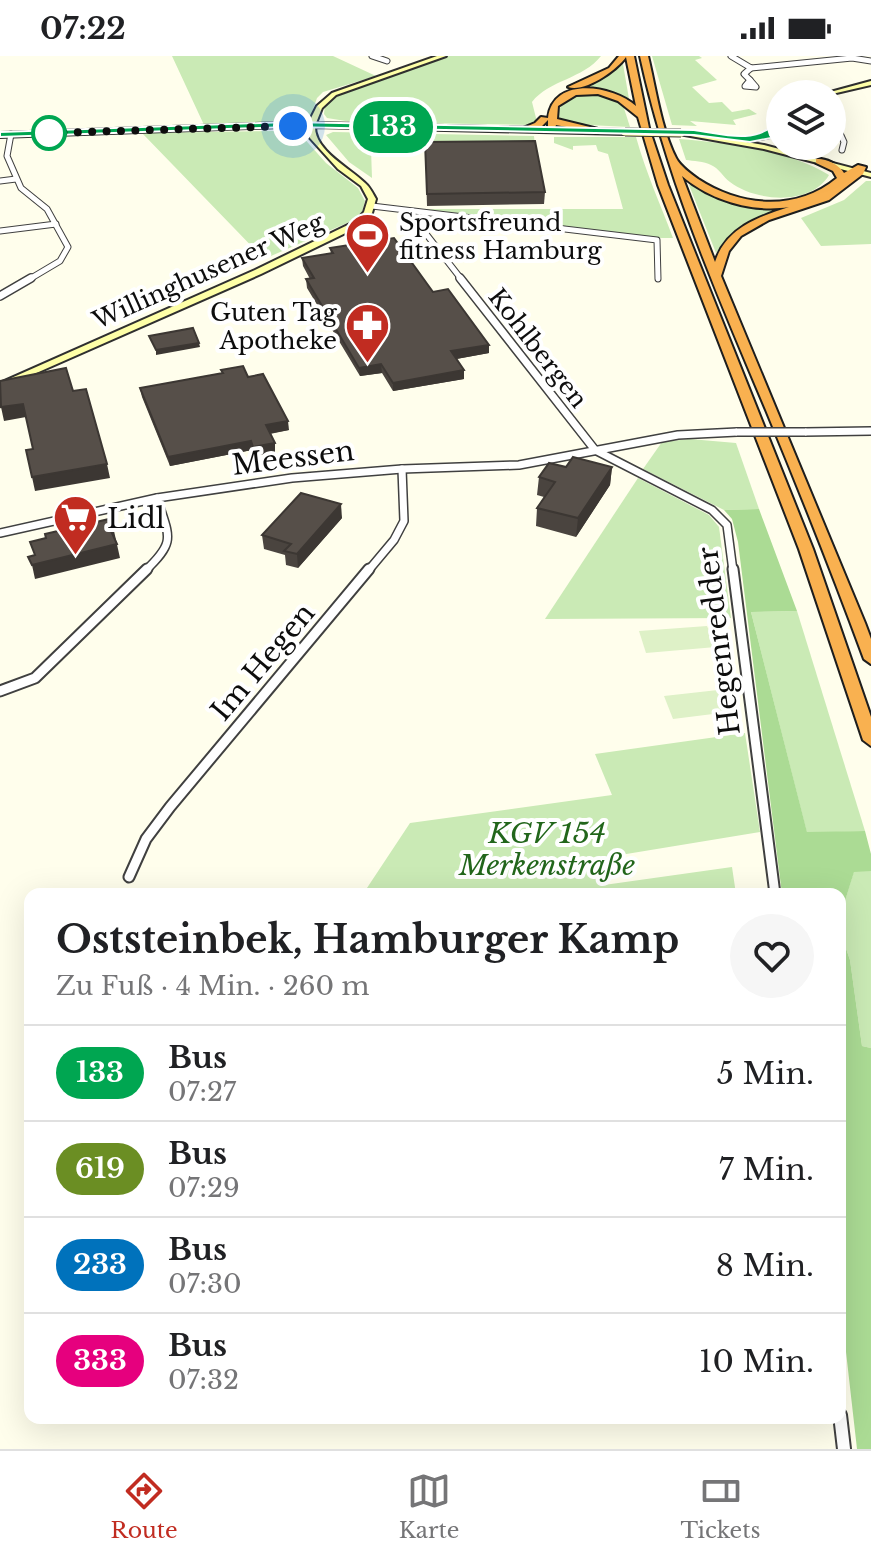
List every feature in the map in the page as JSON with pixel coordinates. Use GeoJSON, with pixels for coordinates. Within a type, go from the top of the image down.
{"type":"FeatureCollection","features":[{"type":"Feature","properties":{"kind":"highway"},"geometry":{"type":"LineString","coordinates":[[547,127],[544,105],[552,96],[605,74],[623,56]]}},
{"type":"Feature","properties":{"kind":"highway"},"geometry":{"type":"LineString","coordinates":[[630,56],[644,123],[695,271],[806,549],[871,740]]}},
{"type":"Feature","properties":{"kind":"highway"},"geometry":{"type":"LineString","coordinates":[[644,56],[652,98],[671,160],[715,277],[830,548],[871,659]]}},
{"type":"Feature","properties":{"kind":"highway"},"geometry":{"type":"LineString","coordinates":[[547,127],[559,99],[594,92],[626,100],[644,123]]}},
{"type":"Feature","properties":{"kind":"highway"},"geometry":{"type":"LineString","coordinates":[[527,128],[538,125],[595,131]]}},
{"type":"Feature","properties":{"kind":"highway"},"geometry":{"type":"LineString","coordinates":[[671,160],[696,184],[715,194],[749,202],[779,204],[803,201],[822,194],[865,172]]}},
{"type":"Feature","properties":{"kind":"highway"},"geometry":{"type":"LineString","coordinates":[[819,161],[837,169],[843,182]]}},
{"type":"Feature","properties":{"kind":"highway"},"geometry":{"type":"LineString","coordinates":[[715,277],[724,250],[743,229],[765,218],[826,198],[843,182],[865,172]]}},
{"type":"Feature","properties":{"kind":"street"},"geometry":{"type":"LineString","coordinates":[[372,56],[387,61]]}},
{"type":"Feature","properties":{"kind":"street"},"geometry":{"type":"LineString","coordinates":[[310,129],[322,102],[334,94],[443,56]]}},
{"type":"Feature","properties":{"kind":"street"},"geometry":{"type":"LineString","coordinates":[[731,56],[751,68]]}},
{"type":"Feature","properties":{"kind":"street"},"geometry":{"type":"LineString","coordinates":[[800,63],[798,61],[802,56]]}},
{"type":"Feature","properties":{"kind":"street"},"geometry":{"type":"LineString","coordinates":[[750,80],[744,73],[751,68],[845,57],[871,61]]}},
{"type":"Feature","properties":{"kind":"street"},"geometry":{"type":"LineString","coordinates":[[846,89],[871,83]]}},
{"type":"Feature","properties":{"kind":"street"},"geometry":{"type":"LineString","coordinates":[[315,115],[341,126]]}},
{"type":"Feature","properties":{"kind":"street"},"geometry":{"type":"LineString","coordinates":[[0,135],[293,126],[310,129],[341,126],[547,127]]}},
{"type":"Feature","properties":{"kind":"street"},"geometry":{"type":"LineString","coordinates":[[512,129],[527,128]]}},
{"type":"Feature","properties":{"kind":"street"},"geometry":{"type":"LineString","coordinates":[[310,129],[334,162],[367,188],[372,206],[657,240],[658,279]]}},
{"type":"Feature","properties":{"kind":"street"},"geometry":{"type":"LineString","coordinates":[[595,131],[681,133],[766,141]]}},
{"type":"Feature","properties":{"kind":"street"},"geometry":{"type":"LineString","coordinates":[[681,133],[766,141]]}},
{"type":"Feature","properties":{"kind":"street"},"geometry":{"type":"LineString","coordinates":[[0,296],[64,257],[68,247],[47,209],[29,197],[16,179],[7,156],[11,134]]}},
{"type":"Feature","properties":{"kind":"street"},"geometry":{"type":"LineString","coordinates":[[830,160],[865,172]]}},
{"type":"Feature","properties":{"kind":"street"},"geometry":{"type":"LineString","coordinates":[[819,161],[865,172]]}},
{"type":"Feature","properties":{"kind":"street"},"geometry":{"type":"LineString","coordinates":[[0,181],[16,179]]}},
{"type":"Feature","properties":{"kind":"street","name":"Willinghusener Weg"},"geometry":{"type":"LineString","coordinates":[[0,386],[349,230],[363,220],[372,206]]}},
{"type":"Feature","properties":{"kind":"street"},"geometry":{"type":"LineString","coordinates":[[0,231],[56,224]]}},
{"type":"Feature","properties":{"kind":"street","name":"Kohlbergen"},"geometry":{"type":"LineString","coordinates":[[423,230],[595,450]]}},
{"type":"Feature","properties":{"kind":"street"},"geometry":{"type":"LineString","coordinates":[[595,450],[678,435],[871,431]]}},
{"type":"Feature","properties":{"kind":"street","name":"Meessen"},"geometry":{"type":"LineString","coordinates":[[0,533],[157,498],[313,475],[519,465],[553,461],[595,450]]}},
{"type":"Feature","properties":{"kind":"street","name":"Hegenredder"},"geometry":{"type":"LineString","coordinates":[[595,450],[712,510],[727,525],[774,888]]}},
{"type":"Feature","properties":{"kind":"street","name":"Im Hegen"},"geometry":{"type":"LineString","coordinates":[[129,877],[146,839],[162,817],[394,540],[404,521],[402,469]]}},
{"type":"Feature","properties":{"kind":"street"},"geometry":{"type":"LineString","coordinates":[[0,691],[35,678],[165,552],[168,533],[157,498]]}},
{"type":"Feature","properties":{"kind":"street"},"geometry":{"type":"LineString","coordinates":[[841,1424],[844,1449]]}},
{"type":"Feature","properties":{"kind":"green space"},"geometry":{"type":"Polygon","coordinates":[[[172,56],[333,56],[376,76],[323,92],[317,98],[309,121],[204,125],[172,56]]]}},
{"type":"Feature","properties":{"kind":"green space"},"geometry":{"type":"Polygon","coordinates":[[[447,56],[601,56],[585,70],[547,89],[532,102],[537,122],[533,125],[352,122],[327,118],[324,114],[325,104],[335,95],[447,56]]]}},
{"type":"Feature","properties":{"kind":"green space"},"geometry":{"type":"Polygon","coordinates":[[[652,56],[699,56],[702,58],[695,60],[717,80],[692,87],[709,103],[722,102],[732,112],[749,109],[757,114],[733,120],[736,125],[690,121],[697,126],[672,125],[652,56]]]}},
{"type":"Feature","properties":{"kind":"green space"},"geometry":{"type":"Polygon","coordinates":[[[623,64],[629,99],[602,93],[556,97],[600,78],[623,64]]]}},
{"type":"Feature","properties":{"kind":"green space"},"geometry":{"type":"Polygon","coordinates":[[[590,94],[604,95],[622,102],[630,127],[567,124],[557,120],[564,103],[590,94]]]}},
{"type":"Feature","properties":{"kind":"green space"},"geometry":{"type":"Polygon","coordinates":[[[274,131],[301,135],[326,163],[358,188],[365,201],[362,212],[354,220],[264,259],[142,133],[274,131]]]}},
{"type":"Feature","properties":{"kind":"green space"},"geometry":{"type":"Polygon","coordinates":[[[333,132],[534,136],[535,146],[371,149],[372,178],[349,162],[326,135],[333,132]]]}},
{"type":"Feature","properties":{"kind":"green space"},"geometry":{"type":"Polygon","coordinates":[[[554,137],[636,137],[673,238],[425,209],[623,209],[608,154],[598,151],[596,145],[573,146],[573,150],[554,143],[554,137]]]}},
{"type":"Feature","properties":{"kind":"green space"},"geometry":{"type":"Polygon","coordinates":[[[679,139],[766,151],[766,160],[797,160],[829,175],[810,192],[782,198],[768,197],[741,189],[714,166],[686,160],[679,139]]]}},
{"type":"Feature","properties":{"kind":"green space"},"geometry":{"type":"Polygon","coordinates":[[[866,181],[871,181],[871,244],[821,246],[801,218],[844,200],[866,181]]]}},
{"type":"Feature","properties":{"kind":"green space"},"geometry":{"type":"Polygon","coordinates":[[[691,184],[719,199],[792,208],[736,229],[716,253],[691,184]]]}},
{"type":"Feature","properties":{"kind":"green space"},"geometry":{"type":"Polygon","coordinates":[[[690,439],[736,443],[759,509],[724,510],[643,469],[662,442],[690,439]]]}},
{"type":"Feature","properties":{"kind":"green space"},"geometry":{"type":"Polygon","coordinates":[[[638,478],[709,515],[719,527],[731,618],[545,619],[638,478]]]}},
{"type":"Feature","properties":{"kind":"green space"},"geometry":{"type":"Polygon","coordinates":[[[759,509],[797,611],[751,612],[807,832],[865,831],[871,854],[871,871],[854,872],[846,898],[846,888],[781,888],[738,542],[732,519],[724,510],[759,509]]]}},
{"type":"Feature","properties":{"kind":"green space"},"geometry":{"type":"Polygon","coordinates":[[[797,611],[865,831],[807,833],[751,612],[797,611]]]}},
{"type":"Feature","properties":{"kind":"green space"},"geometry":{"type":"Polygon","coordinates":[[[707,626],[716,647],[646,653],[639,631],[707,626]]]}},
{"type":"Feature","properties":{"kind":"green space"},"geometry":{"type":"Polygon","coordinates":[[[727,689],[737,711],[673,719],[664,696],[727,689]]]}},
{"type":"Feature","properties":{"kind":"green space","name":"KGV 154 Merkenstraße"},"geometry":{"type":"Polygon","coordinates":[[[745,733],[760,832],[596,859],[604,885],[732,867],[735,888],[367,888],[410,823],[612,795],[595,754],[745,733]]]}},
{"type":"Feature","properties":{"kind":"green space"},"geometry":{"type":"Polygon","coordinates":[[[854,871],[871,871],[871,1048],[862,1046],[846,948],[846,897],[854,871]]]}},
{"type":"Feature","properties":{"kind":"green space"},"geometry":{"type":"Polygon","coordinates":[[[846,948],[862,1046],[871,1048],[871,1449],[857,1449],[846,1352],[846,948]]]}},
{"type":"Feature","properties":{"kind":"building"},"geometry":{"type":"Polygon","coordinates":[[[535,141],[545,192],[427,194],[425,142],[535,141]]]}},
{"type":"Feature","properties":{"kind":"building"},"geometry":{"type":"Polygon","coordinates":[[[394,238],[433,292],[448,289],[489,345],[451,351],[464,370],[393,383],[381,364],[359,368],[306,279],[314,278],[302,258],[333,253],[330,248],[394,238]]]}},
{"type":"Feature","properties":{"kind":"building"},"geometry":{"type":"Polygon","coordinates":[[[193,328],[199,343],[156,350],[149,336],[193,328]]]}},
{"type":"Feature","properties":{"kind":"building"},"geometry":{"type":"Polygon","coordinates":[[[243,366],[248,377],[263,374],[288,421],[266,425],[275,443],[253,447],[251,441],[168,457],[140,388],[223,373],[221,370],[243,366]]]}},
{"type":"Feature","properties":{"kind":"building"},"geometry":{"type":"Polygon","coordinates":[[[66,368],[73,391],[86,389],[107,464],[32,477],[26,450],[33,449],[23,404],[1,407],[0,381],[66,368]]]}},
{"type":"Feature","properties":{"kind":"building"},"geometry":{"type":"Polygon","coordinates":[[[573,457],[612,467],[578,518],[537,508],[555,482],[539,477],[549,463],[566,467],[573,457]]]}},
{"type":"Feature","properties":{"kind":"building"},"geometry":{"type":"Polygon","coordinates":[[[301,493],[341,504],[297,554],[284,551],[291,544],[262,535],[301,493]]]}},
{"type":"Feature","properties":{"kind":"building"},"geometry":{"type":"Polygon","coordinates":[[[109,519],[117,544],[32,565],[28,557],[35,555],[30,542],[46,538],[45,534],[109,519]]]}},
{"type":"Feature","properties":{"kind":"bus line","name":"133"},"geometry":{"type":"LineString","coordinates":[[0,135],[288,124],[694,132],[750,139],[766,137]]}},
{"type":"Feature","properties":{"kind":"place","name":"Sportsfreund fitness Hamburg"},"geometry":{"type":"Point","coordinates":[368,275]}},
{"type":"Feature","properties":{"kind":"place","name":"Guten Tag Apotheke"},"geometry":{"type":"Point","coordinates":[368,365]}},
{"type":"Feature","properties":{"kind":"place","name":"Lidl"},"geometry":{"type":"Point","coordinates":[76,557]}},
{"type":"Feature","properties":{"kind":"route"},"geometry":{"type":"LineString","coordinates":[[49,133],[293,126]]}}]}
